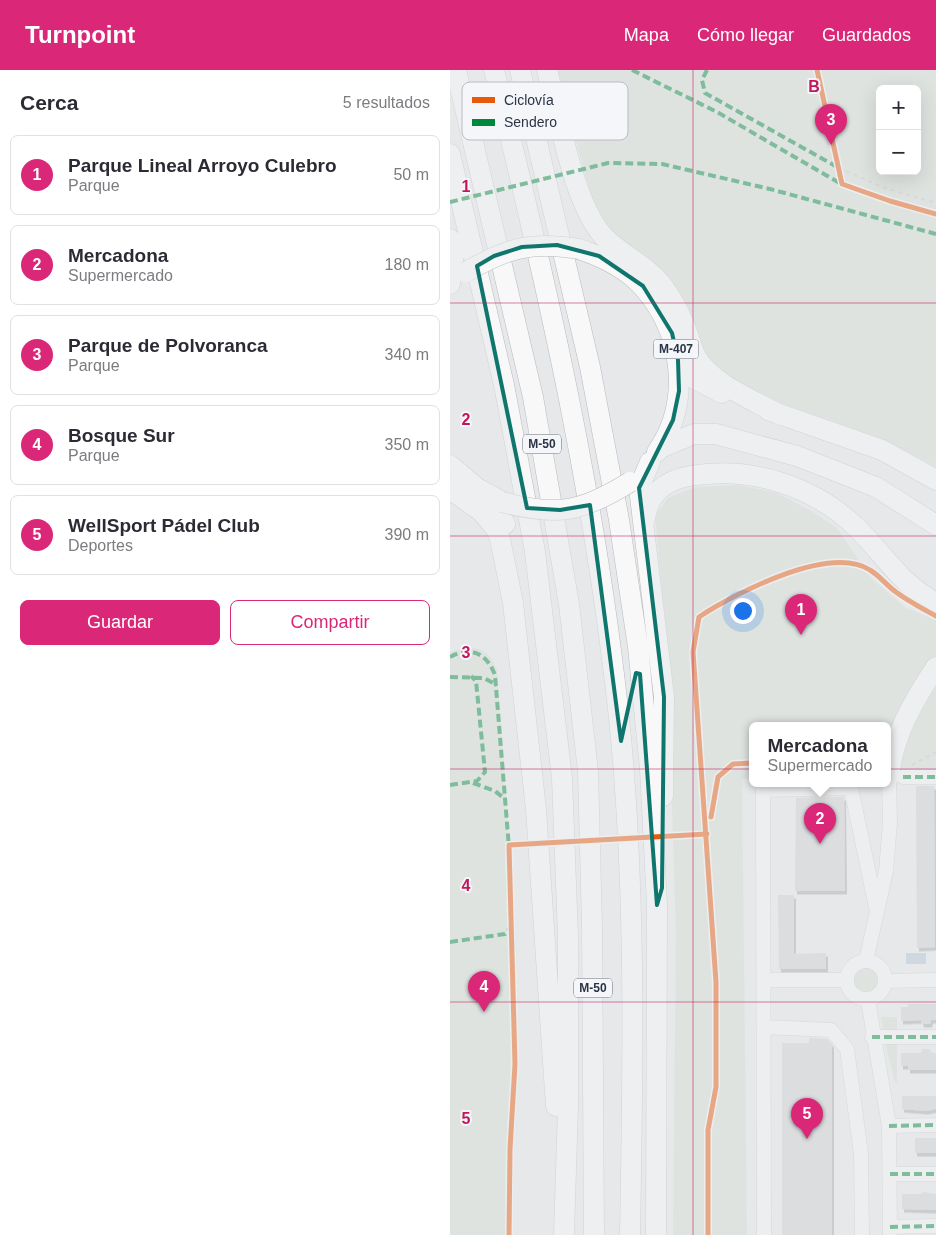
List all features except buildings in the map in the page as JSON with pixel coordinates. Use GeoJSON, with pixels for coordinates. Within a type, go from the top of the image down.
{"type":"FeatureCollection","features":[{"type":"Feature","properties":{"kind":"highway","name":"M-50"},"geometry":{"type":"LineString","coordinates":[[456,70],[462,95]]}},
{"type":"Feature","properties":{"kind":"highway","name":"M-50"},"geometry":{"type":"LineString","coordinates":[[473,140],[531,388],[559,539],[569,604],[588,771],[593,936],[594,1235]]}},
{"type":"Feature","properties":{"kind":"highway","name":"M-50"},"geometry":{"type":"LineString","coordinates":[[510,140],[565,374],[595,533],[621,741],[630,888],[632,1095],[630,1235]]}},
{"type":"Feature","properties":{"kind":"highway"},"geometry":{"type":"LineString","coordinates":[[536,140],[590,367],[619,520],[638,647],[650,769],[657,905],[656,1235]]}},
{"type":"Feature","properties":{"kind":"highway"},"geometry":{"type":"LineString","coordinates":[[563,140],[582,225],[599,256]]}},
{"type":"Feature","properties":{"kind":"highway"},"geometry":{"type":"LineString","coordinates":[[565,140],[581,200],[592,221],[612,244],[641,264],[662,285],[679,312],[696,357],[708,371],[780,415]]}},
{"type":"Feature","properties":{"kind":"highway"},"geometry":{"type":"LineString","coordinates":[[450,154],[504,385],[535,552],[562,778],[568,955],[568,1106],[564,1235]]}},
{"type":"Feature","properties":{"kind":"highway"},"geometry":{"type":"LineString","coordinates":[[450,239],[454,255],[450,286]]}},
{"type":"Feature","properties":{"kind":"highway","name":"M-407"},"geometry":{"type":"LineString","coordinates":[[450,286],[466,272],[494,256],[522,247],[557,245],[579,249],[599,256],[621,268],[643,286],[660,308],[672,333],[678,360],[679,391],[674,413],[655,455],[630,482],[603,498],[581,506],[560,510],[532,510],[495,498],[468,481],[450,465]]}},
{"type":"Feature","properties":{"kind":"highway","name":"M-407"},"geometry":{"type":"LineString","coordinates":[[678,360],[695,379],[717,391],[882,450],[936,480]]}},
{"type":"Feature","properties":{"kind":"highway","name":"M-407"},"geometry":{"type":"LineString","coordinates":[[655,455],[694,434],[716,434],[797,456],[876,487],[936,525]]}},
{"type":"Feature","properties":{"kind":"highway"},"geometry":{"type":"LineString","coordinates":[[655,455],[638,488],[664,697],[662,888],[657,905]]}},
{"type":"Feature","properties":{"kind":"highway"},"geometry":{"type":"LineString","coordinates":[[643,531],[646,507],[650,500],[665,485],[676,479],[718,472],[757,475],[800,490],[832,509],[856,527],[903,580],[936,603]]}},
{"type":"Feature","properties":{"kind":"highway"},"geometry":{"type":"LineString","coordinates":[[845,475],[918,521],[936,539]]}},
{"type":"Feature","properties":{"kind":"highway"},"geometry":{"type":"LineString","coordinates":[[450,489],[482,512],[496,529],[500,539],[513,603]]}},
{"type":"Feature","properties":{"kind":"highway"},"geometry":{"type":"LineString","coordinates":[[495,498],[505,526],[536,809],[564,1235]]}},
{"type":"Feature","properties":{"kind":"highway"},"geometry":{"type":"LineString","coordinates":[[619,520],[626,615],[625,722],[621,741]]}},
{"type":"Feature","properties":{"kind":"highway"},"geometry":{"type":"LineString","coordinates":[[535,552],[551,615],[572,726],[580,788],[589,826]]}},
{"type":"Feature","properties":{"kind":"highway"},"geometry":{"type":"LineString","coordinates":[[896,777],[891,752],[902,725],[936,667]]}},
{"type":"Feature","properties":{"kind":"street"},"geometry":{"type":"LineString","coordinates":[[866,961],[886,871],[896,777],[936,777]]}},
{"type":"Feature","properties":{"kind":"street"},"geometry":{"type":"LineString","coordinates":[[764,1235],[762,790],[851,788],[876,912]]}},
{"type":"Feature","properties":{"kind":"street"},"geometry":{"type":"LineString","coordinates":[[866,961],[878,965],[885,975],[882,992],[868,1000],[856,997],[848,987],[847,980],[850,969],[860,962],[866,961]]}},
{"type":"Feature","properties":{"kind":"street"},"geometry":{"type":"LineString","coordinates":[[764,980],[847,980]]}},
{"type":"Feature","properties":{"kind":"street"},"geometry":{"type":"LineString","coordinates":[[885,981],[936,980]]}},
{"type":"Feature","properties":{"kind":"street"},"geometry":{"type":"LineString","coordinates":[[868,1000],[872,1037],[889,1126],[890,1231],[936,1226]]}},
{"type":"Feature","properties":{"kind":"street"},"geometry":{"type":"LineString","coordinates":[[764,1027],[831,1030],[847,1049],[861,1154],[862,1235]]}},
{"type":"Feature","properties":{"kind":"street"},"geometry":{"type":"LineString","coordinates":[[872,1037],[936,1037]]}},
{"type":"Feature","properties":{"kind":"street"},"geometry":{"type":"LineString","coordinates":[[889,1126],[936,1125]]}},
{"type":"Feature","properties":{"kind":"street"},"geometry":{"type":"LineString","coordinates":[[890,1174],[936,1174]]}},
{"type":"Feature","properties":{"kind":"path"},"geometry":{"type":"LineString","coordinates":[[839,168],[885,188],[936,203]]}},
{"type":"Feature","properties":{"kind":"path"},"geometry":{"type":"LineString","coordinates":[[896,777],[904,768],[919,763],[936,752]]}},
{"type":"Feature","properties":{"kind":"highlighted area"},"geometry":{"type":"Polygon","coordinates":[[[557,245],[599,256],[643,286],[672,333],[678,360],[679,391],[673,420],[639,488],[664,697],[662,888],[657,905],[640,674],[636,673],[621,741],[590,505],[560,510],[527,508],[477,266],[494,256],[522,247],[557,245]]]}},
{"type":"Feature","properties":{"kind":"shaded area"},"geometry":{"type":"Polygon","coordinates":[[[557,70],[936,70],[936,467],[883,439],[764,397],[726,376],[704,353],[612,235],[594,208],[576,140],[628,140],[628,82],[560,82],[557,70]]]}},
{"type":"Feature","properties":{"kind":"shaded area"},"geometry":{"type":"Polygon","coordinates":[[[738,485],[777,493],[813,512],[837,528],[871,578],[906,608],[936,620],[936,772],[891,772],[891,722],[749,722],[749,778],[742,779],[747,1235],[673,1235],[676,932],[667,650],[655,516],[668,498],[695,487],[738,485]]]}},
{"type":"Feature","properties":{"kind":"shaded area"},"geometry":{"type":"Polygon","coordinates":[[[467,647],[486,653],[497,670],[516,938],[518,1086],[514,1147],[513,1235],[450,1235],[450,652],[467,647]]]}},
{"type":"Feature","properties":{"kind":"shaded area"},"geometry":{"type":"Polygon","coordinates":[[[865,967],[874,971],[878,980],[874,989],[865,993],[856,989],[852,980],[856,971],[865,967]]]}},
{"type":"Feature","properties":{"kind":"shaded area"},"geometry":{"type":"Polygon","coordinates":[[[881,1017],[897,1017],[897,1031],[883,1031],[881,1017]]]}},
{"type":"Feature","properties":{"kind":"shaded area"},"geometry":{"type":"Polygon","coordinates":[[[885,1042],[897,1042],[897,1082],[895,1083],[885,1042]]]}},
{"type":"Feature","properties":{"kind":"water"},"geometry":{"type":"Polygon","coordinates":[[[906,953],[926,953],[926,964],[906,964],[906,953]]]}},
{"type":"Feature","properties":{"kind":"marked path"},"geometry":{"type":"LineString","coordinates":[[632,70],[717,112],[843,185]]}},
{"type":"Feature","properties":{"kind":"marked path"},"geometry":{"type":"LineString","coordinates":[[707,70],[702,80],[705,93],[839,168]]}},
{"type":"Feature","properties":{"kind":"marked path"},"geometry":{"type":"LineString","coordinates":[[450,202],[608,163],[662,164],[770,189],[936,234]]}},
{"type":"Feature","properties":{"kind":"marked path"},"geometry":{"type":"LineString","coordinates":[[450,657],[465,652],[477,654],[488,662],[495,675],[509,848]]}},
{"type":"Feature","properties":{"kind":"marked path"},"geometry":{"type":"LineString","coordinates":[[450,785],[477,781],[485,772],[476,681],[471,676]]}},
{"type":"Feature","properties":{"kind":"marked path"},"geometry":{"type":"LineString","coordinates":[[450,677],[484,678],[497,685]]}},
{"type":"Feature","properties":{"kind":"marked path"},"geometry":{"type":"LineString","coordinates":[[903,777],[936,777]]}},
{"type":"Feature","properties":{"kind":"marked path"},"geometry":{"type":"LineString","coordinates":[[473,783],[495,791],[505,799]]}},
{"type":"Feature","properties":{"kind":"marked path"},"geometry":{"type":"LineString","coordinates":[[450,942],[505,934],[511,927]]}},
{"type":"Feature","properties":{"kind":"marked path"},"geometry":{"type":"LineString","coordinates":[[872,1037],[936,1037]]}},
{"type":"Feature","properties":{"kind":"marked path"},"geometry":{"type":"LineString","coordinates":[[889,1126],[936,1125]]}},
{"type":"Feature","properties":{"kind":"marked path"},"geometry":{"type":"LineString","coordinates":[[890,1174],[936,1174]]}},
{"type":"Feature","properties":{"kind":"marked path"},"geometry":{"type":"LineString","coordinates":[[890,1227],[936,1226]]}},
{"type":"Feature","properties":{"kind":"cycle path"},"geometry":{"type":"LineString","coordinates":[[817,70],[842,184],[890,201],[936,214]]}},
{"type":"Feature","properties":{"kind":"cycle path"},"geometry":{"type":"LineString","coordinates":[[708,1235],[708,1130],[716,1087],[716,982],[693,652],[699,617],[735,596],[782,575],[807,567],[831,563],[852,564],[870,570],[893,590],[936,616]]}},
{"type":"Feature","properties":{"kind":"cycle path"},"geometry":{"type":"LineString","coordinates":[[711,817],[718,777],[733,764],[749,763]]}},
{"type":"Feature","properties":{"kind":"cycle path"},"geometry":{"type":"LineString","coordinates":[[509,1235],[510,1149],[515,1064],[509,845],[707,834]]}},
{"type":"Feature","properties":{"kind":"place","name":"Parque de Polvoranca"},"geometry":{"type":"Point","coordinates":[831,145]}},
{"type":"Feature","properties":{"kind":"place","name":"Parque Lineal Arroyo Culebro"},"geometry":{"type":"Point","coordinates":[801,635]}},
{"type":"Feature","properties":{"kind":"place","name":"Mercadona"},"geometry":{"type":"Point","coordinates":[820,844]}},
{"type":"Feature","properties":{"kind":"place","name":"Bosque Sur"},"geometry":{"type":"Point","coordinates":[484,1012]}},
{"type":"Feature","properties":{"kind":"place","name":"WellSport Pádel Club"},"geometry":{"type":"Point","coordinates":[807,1139]}}]}
